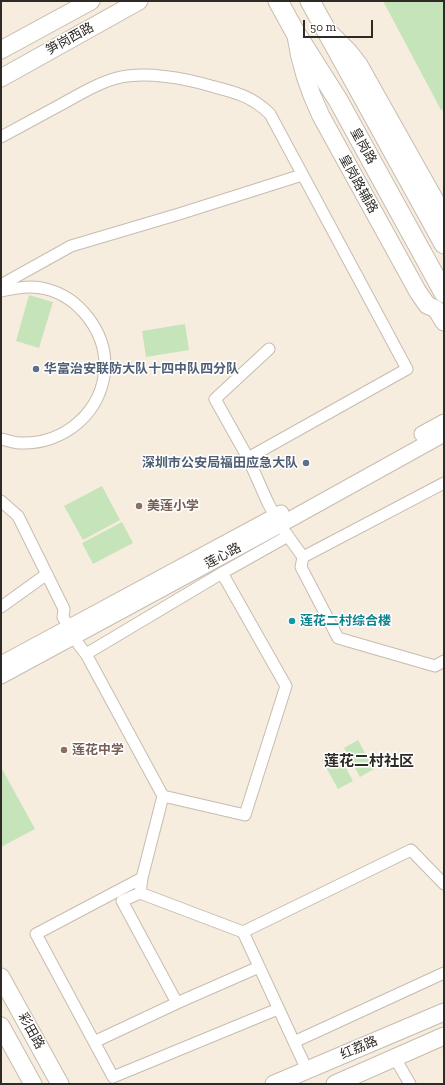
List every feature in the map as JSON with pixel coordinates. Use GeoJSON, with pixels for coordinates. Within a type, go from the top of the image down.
{"type":"FeatureCollection","features":[{"type":"Feature","properties":{"kind":"highway","name":"皇岗路"},"geometry":{"type":"LineString","coordinates":[[310,1],[444,244]]}},
{"type":"Feature","properties":{"kind":"highway","name":"皇岗路"},"geometry":{"type":"LineString","coordinates":[[278,2],[338,100],[444,293]]}},
{"type":"Feature","properties":{"kind":"main road","name":"笋岗西路"},"geometry":{"type":"LineString","coordinates":[[1,50],[91,1]]}},
{"type":"Feature","properties":{"kind":"main road","name":"笋岗西路"},"geometry":{"type":"LineString","coordinates":[[1,78],[139,1]]}},
{"type":"Feature","properties":{"kind":"main road"},"geometry":{"type":"LineString","coordinates":[[322,22],[359,65],[444,216]]}},
{"type":"Feature","properties":{"kind":"main road","name":"皇岗路辅路"},"geometry":{"type":"LineString","coordinates":[[295,32],[307,81],[321,116],[418,292],[427,305],[436,309],[444,322]]}},
{"type":"Feature","properties":{"kind":"main road","name":"莲心路"},"geometry":{"type":"LineString","coordinates":[[281,526],[444,422]]}},
{"type":"Feature","properties":{"kind":"main road","name":"莲心路"},"geometry":{"type":"LineString","coordinates":[[1,664],[71,631],[281,526],[444,434]]}},
{"type":"Feature","properties":{"kind":"main road","name":"莲心路"},"geometry":{"type":"LineString","coordinates":[[1,676],[71,631]]}},
{"type":"Feature","properties":{"kind":"main road","name":"彩田路"},"geometry":{"type":"LineString","coordinates":[[1,977],[60,1084]]}},
{"type":"Feature","properties":{"kind":"main road","name":"红荔路"},"geometry":{"type":"LineString","coordinates":[[274,1084],[444,1012]]}},
{"type":"Feature","properties":{"kind":"main road","name":"彩田路"},"geometry":{"type":"LineString","coordinates":[[1,1026],[33,1084]]}},
{"type":"Feature","properties":{"kind":"main road","name":"红荔路"},"geometry":{"type":"LineString","coordinates":[[335,1084],[444,1036]]}},
{"type":"Feature","properties":{"kind":"street"},"geometry":{"type":"LineString","coordinates":[[1,137],[83,92],[118,78],[139,76],[158,76],[195,81],[245,95],[260,104],[270,114],[407,369],[248,458]]}},
{"type":"Feature","properties":{"kind":"street"},"geometry":{"type":"LineString","coordinates":[[1,285],[71,246],[302,175]]}},
{"type":"Feature","properties":{"kind":"street"},"geometry":{"type":"LineString","coordinates":[[1,291],[21,287],[46,289],[70,299],[89,317],[92,322],[101,339],[105,365],[101,390],[91,408],[88,413],[68,431],[44,442],[18,443],[1,439]]}},
{"type":"Feature","properties":{"kind":"street"},"geometry":{"type":"LineString","coordinates":[[269,348],[215,399],[248,458],[268,503],[281,526],[303,557],[301,567],[338,638],[435,666],[444,661]]}},
{"type":"Feature","properties":{"kind":"street"},"geometry":{"type":"LineString","coordinates":[[303,557],[444,483]]}},
{"type":"Feature","properties":{"kind":"street"},"geometry":{"type":"LineString","coordinates":[[1,501],[18,516],[64,609],[63,617],[86,654],[163,796],[142,878],[140,893]]}},
{"type":"Feature","properties":{"kind":"street"},"geometry":{"type":"LineString","coordinates":[[86,654],[222,572],[281,526]]}},
{"type":"Feature","properties":{"kind":"street"},"geometry":{"type":"LineString","coordinates":[[163,796],[245,815],[286,686],[222,572]]}},
{"type":"Feature","properties":{"kind":"street"},"geometry":{"type":"LineString","coordinates":[[1,608],[47,574]]}},
{"type":"Feature","properties":{"kind":"street"},"geometry":{"type":"LineString","coordinates":[[243,932],[411,850],[444,884],[435,874]]}},
{"type":"Feature","properties":{"kind":"street"},"geometry":{"type":"LineString","coordinates":[[142,878],[36,934],[113,1077],[278,1009]]}},
{"type":"Feature","properties":{"kind":"street"},"geometry":{"type":"LineString","coordinates":[[177,1003],[122,901],[140,893],[243,932],[307,1070]]}},
{"type":"Feature","properties":{"kind":"street"},"geometry":{"type":"LineString","coordinates":[[94,1042],[259,967]]}},
{"type":"Feature","properties":{"kind":"street"},"geometry":{"type":"LineString","coordinates":[[294,1042],[444,973]]}},
{"type":"Feature","properties":{"kind":"street"},"geometry":{"type":"LineString","coordinates":[[395,1058],[410,1084]]}},
{"type":"Feature","properties":{"kind":"green space"},"geometry":{"type":"Polygon","coordinates":[[[383,1],[444,1],[444,109],[441,110],[383,1]]]}},
{"type":"Feature","properties":{"kind":"green space"},"geometry":{"type":"Polygon","coordinates":[[[29,295],[53,302],[39,348],[16,341],[29,295]]]}},
{"type":"Feature","properties":{"kind":"green space"},"geometry":{"type":"Polygon","coordinates":[[[185,324],[189,350],[146,357],[142,331],[185,324]]]}},
{"type":"Feature","properties":{"kind":"green space"},"geometry":{"type":"Polygon","coordinates":[[[102,486],[120,520],[83,540],[64,506],[102,486]]]}},
{"type":"Feature","properties":{"kind":"green space"},"geometry":{"type":"Polygon","coordinates":[[[122,522],[133,543],[93,564],[82,543],[122,522]]]}},
{"type":"Feature","properties":{"kind":"green space"},"geometry":{"type":"Polygon","coordinates":[[[358,740],[374,769],[360,777],[344,748],[358,740]]]}},
{"type":"Feature","properties":{"kind":"green space"},"geometry":{"type":"Polygon","coordinates":[[[337,752],[353,781],[338,789],[322,760],[337,752]]]}},
{"type":"Feature","properties":{"kind":"green space"},"geometry":{"type":"Polygon","coordinates":[[[1,767],[35,829],[1,847],[1,767]]]}},
{"type":"Feature","properties":{"kind":"place","name":"华富治安联防大队十四中队四分队"},"geometry":{"type":"Point","coordinates":[36,369]}},
{"type":"Feature","properties":{"kind":"place","name":"深圳市公安局福田应急大队"},"geometry":{"type":"Point","coordinates":[306,463]}},
{"type":"Feature","properties":{"kind":"place","name":"美莲小学"},"geometry":{"type":"Point","coordinates":[139,506]}},
{"type":"Feature","properties":{"kind":"place","name":"莲花二村综合楼"},"geometry":{"type":"Point","coordinates":[292,621]}},
{"type":"Feature","properties":{"kind":"place","name":"莲花中学"},"geometry":{"type":"Point","coordinates":[64,750]}},
{"type":"Feature","properties":{"kind":"district","name":"莲花二村社区"},"geometry":{"type":"Point","coordinates":[369,762]}}]}
